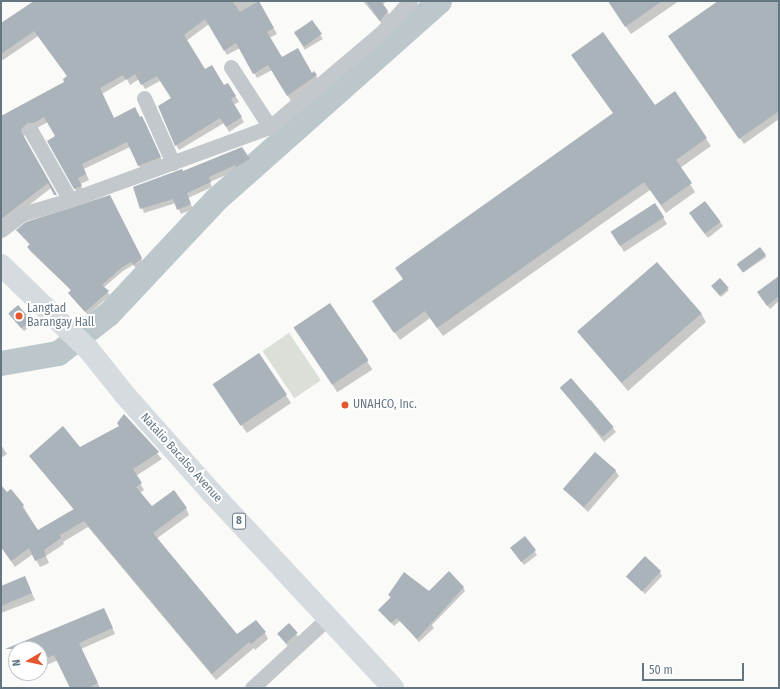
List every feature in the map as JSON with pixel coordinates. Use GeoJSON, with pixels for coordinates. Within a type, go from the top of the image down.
{"type":"FeatureCollection","features":[{"type":"Feature","properties":{"kind":"highway","name":"Natalio Bacalso Avenue"},"geometry":{"type":"LineString","coordinates":[[1,265],[89,350],[125,395],[212,493],[329,617],[393,688]]}},
{"type":"Feature","properties":{"kind":"street"},"geometry":{"type":"LineString","coordinates":[[1,230],[22,214],[70,200],[270,127],[383,31],[410,1]]}},
{"type":"Feature","properties":{"kind":"street"},"geometry":{"type":"LineString","coordinates":[[231,67],[270,127]]}},
{"type":"Feature","properties":{"kind":"street"},"geometry":{"type":"LineString","coordinates":[[144,98],[173,163]]}},
{"type":"Feature","properties":{"kind":"street"},"geometry":{"type":"LineString","coordinates":[[31,131],[70,200]]}},
{"type":"Feature","properties":{"kind":"street"},"geometry":{"type":"LineString","coordinates":[[252,688],[329,617]]}},
{"type":"Feature","properties":{"kind":"shaded area"},"geometry":{"type":"Polygon","coordinates":[[[289,333],[321,380],[294,398],[262,351],[289,333]]]}},
{"type":"Feature","properties":{"kind":"building"},"geometry":{"type":"Polygon","coordinates":[[[34,1],[232,1],[240,12],[259,1],[274,28],[267,32],[282,57],[298,48],[312,73],[314,71],[317,75],[287,96],[268,65],[253,74],[236,43],[224,51],[205,19],[184,35],[205,69],[212,65],[224,85],[228,83],[236,96],[231,99],[242,117],[226,127],[220,118],[175,146],[158,106],[171,98],[157,76],[141,85],[135,74],[126,80],[123,75],[100,88],[114,118],[135,107],[140,117],[142,116],[161,157],[138,166],[127,142],[82,164],[86,174],[78,178],[82,186],[74,189],[47,141],[55,136],[44,117],[34,123],[27,123],[21,130],[23,135],[57,195],[54,195],[48,183],[1,219],[1,116],[64,82],[63,79],[67,76],[34,31],[1,54],[1,23],[34,1]]]}},
{"type":"Feature","properties":{"kind":"building"},"geometry":{"type":"Polygon","coordinates":[[[366,1],[381,1],[388,11],[380,21],[366,1]]]}},
{"type":"Feature","properties":{"kind":"building"},"geometry":{"type":"Polygon","coordinates":[[[608,1],[662,1],[625,27],[608,1]]]}},
{"type":"Feature","properties":{"kind":"building"},"geometry":{"type":"Polygon","coordinates":[[[718,1],[779,1],[779,111],[739,139],[668,36],[718,1]]]}},
{"type":"Feature","properties":{"kind":"building"},"geometry":{"type":"Polygon","coordinates":[[[312,20],[322,34],[304,47],[294,33],[312,20]]]}},
{"type":"Feature","properties":{"kind":"building"},"geometry":{"type":"Polygon","coordinates":[[[603,32],[655,105],[675,91],[707,138],[676,160],[692,183],[661,205],[644,182],[437,328],[425,311],[394,333],[372,301],[403,279],[395,268],[613,113],[571,55],[603,32]]]}},
{"type":"Feature","properties":{"kind":"building"},"geometry":{"type":"Polygon","coordinates":[[[242,147],[250,159],[236,167],[235,165],[209,177],[211,182],[187,193],[191,204],[177,210],[173,199],[140,209],[133,187],[182,169],[183,171],[242,147]]]}},
{"type":"Feature","properties":{"kind":"building"},"geometry":{"type":"Polygon","coordinates":[[[110,195],[142,258],[134,265],[131,262],[121,268],[102,285],[109,291],[85,312],[68,293],[71,290],[27,247],[30,244],[16,230],[26,222],[110,195]]]}},
{"type":"Feature","properties":{"kind":"building"},"geometry":{"type":"Polygon","coordinates":[[[705,201],[721,222],[705,234],[689,213],[705,201]]]}},
{"type":"Feature","properties":{"kind":"building"},"geometry":{"type":"Polygon","coordinates":[[[655,203],[664,217],[620,246],[611,232],[655,203]]]}},
{"type":"Feature","properties":{"kind":"building"},"geometry":{"type":"Polygon","coordinates":[[[760,247],[766,255],[743,272],[737,264],[760,247]]]}},
{"type":"Feature","properties":{"kind":"building"},"geometry":{"type":"Polygon","coordinates":[[[657,262],[702,313],[622,383],[577,332],[657,262]]]}},
{"type":"Feature","properties":{"kind":"building"},"geometry":{"type":"Polygon","coordinates":[[[779,276],[779,296],[767,306],[757,292],[779,276]]]}},
{"type":"Feature","properties":{"kind":"building"},"geometry":{"type":"Polygon","coordinates":[[[720,278],[729,288],[720,296],[711,286],[720,278]]]}},
{"type":"Feature","properties":{"kind":"building"},"geometry":{"type":"Polygon","coordinates":[[[330,303],[369,360],[332,385],[294,328],[330,303]]]}},
{"type":"Feature","properties":{"kind":"building","name":"Langtad Barangay Hall"},"geometry":{"type":"Polygon","coordinates":[[[18,305],[31,320],[21,329],[8,314],[18,305]]]}},
{"type":"Feature","properties":{"kind":"building"},"geometry":{"type":"Polygon","coordinates":[[[259,353],[287,394],[241,426],[213,384],[259,353]]]}},
{"type":"Feature","properties":{"kind":"building"},"geometry":{"type":"Polygon","coordinates":[[[571,378],[614,427],[602,437],[560,388],[571,378]]]}},
{"type":"Feature","properties":{"kind":"building"},"geometry":{"type":"Polygon","coordinates":[[[124,414],[159,452],[133,469],[142,483],[136,487],[152,506],[174,490],[187,508],[153,533],[237,634],[256,620],[266,632],[251,644],[249,642],[212,674],[84,521],[60,535],[61,538],[44,550],[46,556],[35,561],[29,548],[11,561],[1,547],[1,485],[7,492],[11,489],[24,505],[22,507],[38,530],[74,509],[29,456],[63,426],[80,447],[119,426],[117,423],[124,414]]]}},
{"type":"Feature","properties":{"kind":"building"},"geometry":{"type":"Polygon","coordinates":[[[595,452],[616,470],[584,507],[563,489],[595,452]]]}},
{"type":"Feature","properties":{"kind":"building"},"geometry":{"type":"Polygon","coordinates":[[[525,536],[536,550],[521,562],[510,548],[525,536]]]}},
{"type":"Feature","properties":{"kind":"building"},"geometry":{"type":"Polygon","coordinates":[[[645,556],[661,571],[642,591],[626,576],[645,556]]]}},
{"type":"Feature","properties":{"kind":"building"},"geometry":{"type":"Polygon","coordinates":[[[449,571],[464,587],[417,639],[397,618],[391,623],[378,610],[391,597],[388,595],[404,572],[429,591],[449,571]]]}},
{"type":"Feature","properties":{"kind":"building"},"geometry":{"type":"Polygon","coordinates":[[[25,576],[32,593],[1,606],[1,586],[25,576]]]}},
{"type":"Feature","properties":{"kind":"building"},"geometry":{"type":"Polygon","coordinates":[[[104,608],[113,628],[79,643],[98,683],[88,688],[70,688],[54,655],[48,658],[48,641],[24,641],[104,608]]]}},
{"type":"Feature","properties":{"kind":"building"},"geometry":{"type":"Polygon","coordinates":[[[289,623],[298,633],[286,643],[277,634],[289,623]]]}},
{"type":"Feature","properties":{"kind":"waterway"},"geometry":{"type":"LineString","coordinates":[[1,363],[58,353],[108,314],[216,199],[439,1]]}},
{"type":"Feature","properties":{"kind":"place","name":"Langtad Barangay Hall"},"geometry":{"type":"Point","coordinates":[19,316]}},
{"type":"Feature","properties":{"kind":"place","name":"UNAHCO, Inc."},"geometry":{"type":"Point","coordinates":[345,405]}}]}
